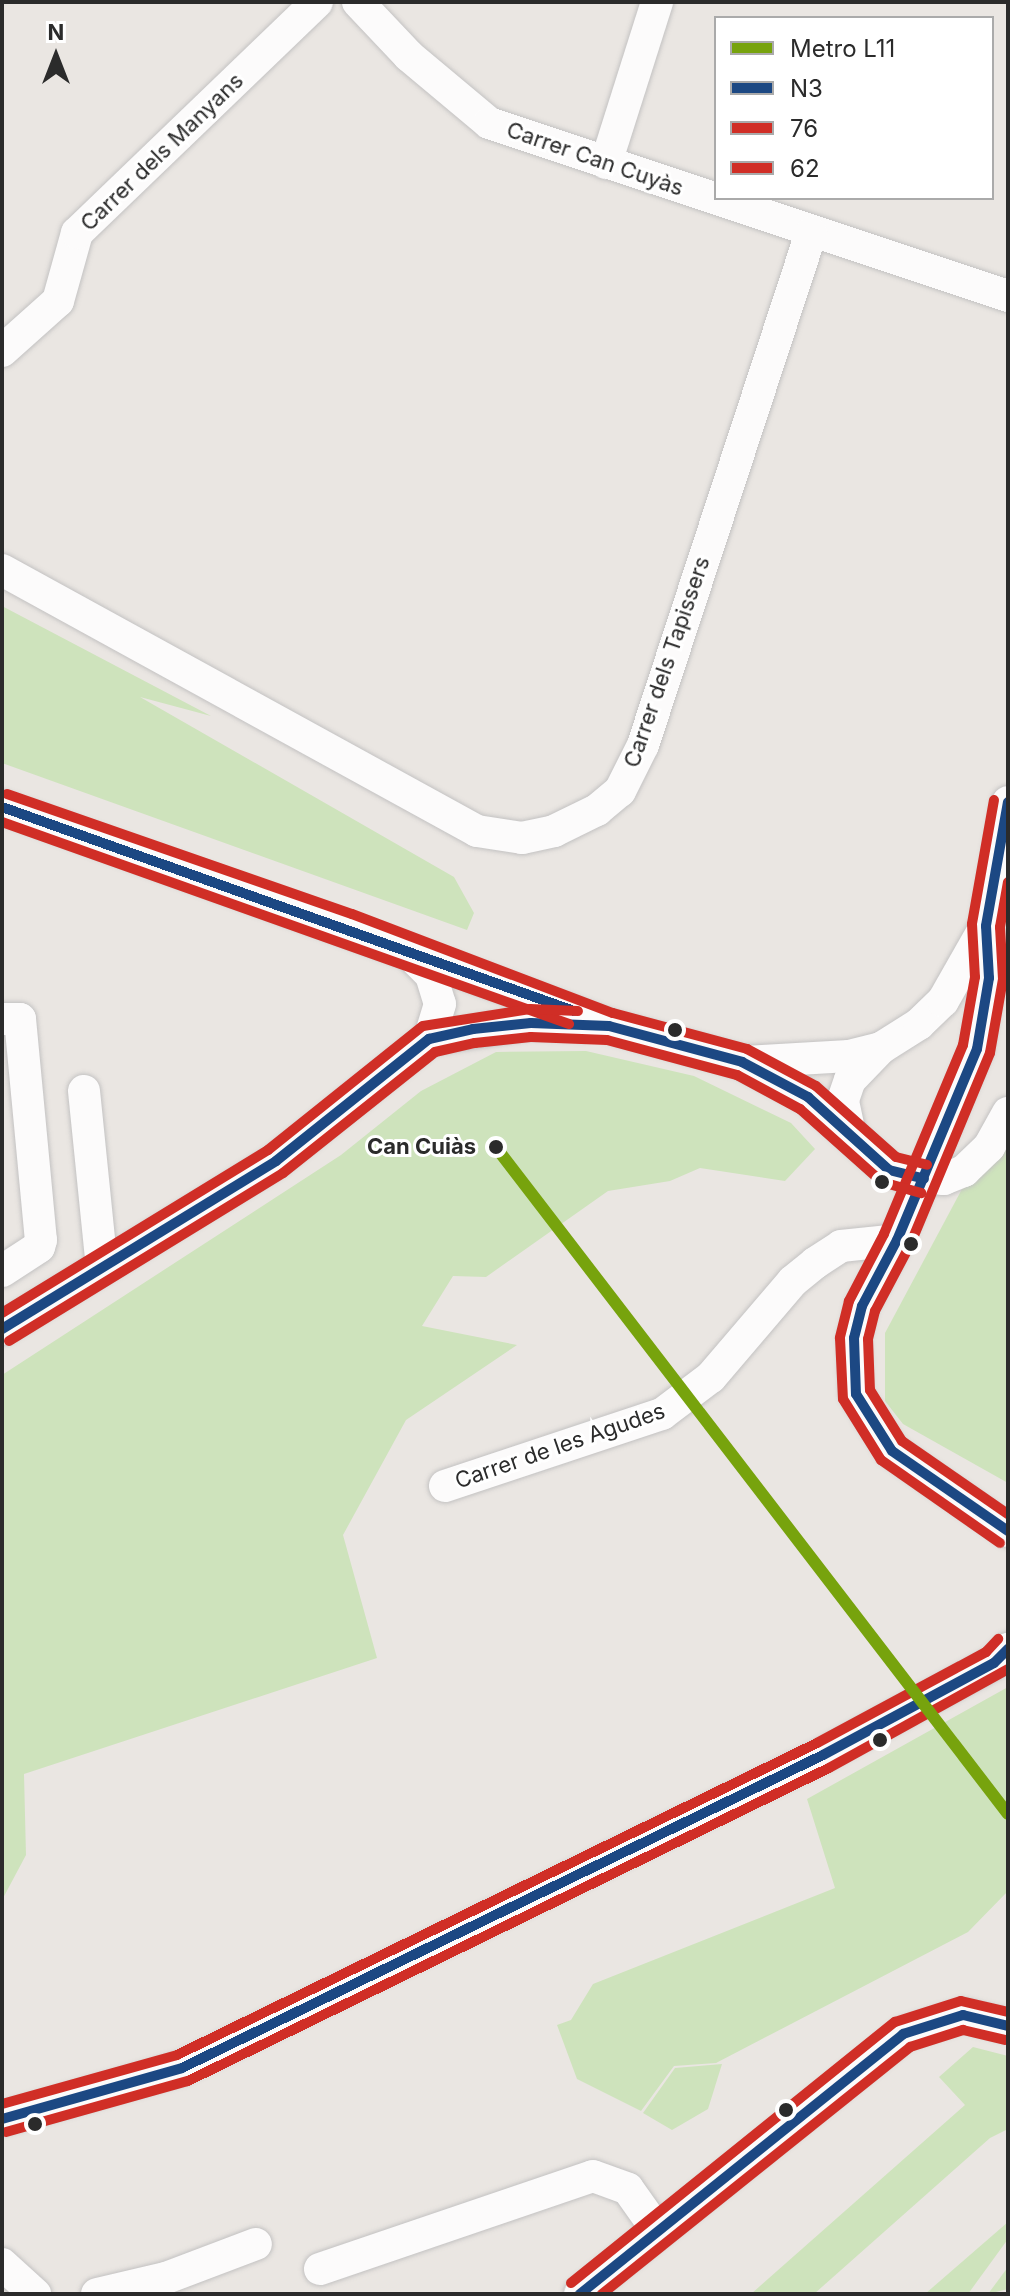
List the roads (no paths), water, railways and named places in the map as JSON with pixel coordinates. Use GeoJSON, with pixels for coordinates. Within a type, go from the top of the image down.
{"type":"FeatureCollection","features":[{"type":"Feature","properties":{"kind":"street","name":"Carrer dels Manyans"},"geometry":{"type":"LineString","coordinates":[[2,351],[58,301],[77,233],[317,2]]}},
{"type":"Feature","properties":{"kind":"street","name":"Carrer Can Cuyàs"},"geometry":{"type":"LineString","coordinates":[[358,2],[409,56],[489,123],[714,200]]}},
{"type":"Feature","properties":{"kind":"street"},"geometry":{"type":"LineString","coordinates":[[606,163],[657,2]]}},
{"type":"Feature","properties":{"kind":"street","name":"Carrer Can Cuyàs"},"geometry":{"type":"LineString","coordinates":[[714,200],[1008,296]]}},
{"type":"Feature","properties":{"kind":"street","name":"Carrer dels Tapissers"},"geometry":{"type":"LineString","coordinates":[[2,570],[477,831],[522,838],[554,831],[597,810],[620,791],[643,745],[811,233]]}},
{"type":"Feature","properties":{"kind":"street"},"geometry":{"type":"LineString","coordinates":[[1008,802],[986,926],[989,978],[977,1049],[897,1240],[862,1306],[854,1338],[856,1394],[892,1451],[1008,1531]]}},
{"type":"Feature","properties":{"kind":"street"},"geometry":{"type":"LineString","coordinates":[[2,807],[609,1026],[742,1062],[808,1097],[889,1170],[924,1179],[964,1171],[989,1147],[1008,1113]]}},
{"type":"Feature","properties":{"kind":"street"},"geometry":{"type":"LineString","coordinates":[[850,1134],[843,1114],[845,1090],[881,1048],[919,1024],[943,1001],[986,926]]}},
{"type":"Feature","properties":{"kind":"street"},"geometry":{"type":"LineString","coordinates":[[2,1329],[276,1161],[429,1039],[437,1020],[438,992],[431,975],[408,952]]}},
{"type":"Feature","properties":{"kind":"street"},"geometry":{"type":"LineString","coordinates":[[2,1019],[20,1019],[41,1240],[39,1247],[2,1271]]}},
{"type":"Feature","properties":{"kind":"street"},"geometry":{"type":"LineString","coordinates":[[429,1039],[531,1023],[609,1026]]}},
{"type":"Feature","properties":{"kind":"street"},"geometry":{"type":"LineString","coordinates":[[742,1062],[849,1056],[881,1048]]}},
{"type":"Feature","properties":{"kind":"street"},"geometry":{"type":"LineString","coordinates":[[84,1091],[102,1267]]}},
{"type":"Feature","properties":{"kind":"street","name":"Carrer de les Agudes"},"geometry":{"type":"LineString","coordinates":[[445,1486],[662,1414],[711,1377],[793,1281],[815,1263],[841,1246],[897,1240]]}},
{"type":"Feature","properties":{"kind":"street"},"geometry":{"type":"LineString","coordinates":[[2,2119],[182,2068],[823,1755],[994,1663],[1008,1649]]}},
{"type":"Feature","properties":{"kind":"street"},"geometry":{"type":"LineString","coordinates":[[580,2294],[903,2034],[963,2015],[1008,2026]]}},
{"type":"Feature","properties":{"kind":"street"},"geometry":{"type":"LineString","coordinates":[[320,2269],[593,2176],[628,2189],[657,2230]]}},
{"type":"Feature","properties":{"kind":"street"},"geometry":{"type":"LineString","coordinates":[[97,2294],[156,2281],[256,2244]]}},
{"type":"Feature","properties":{"kind":"street"},"geometry":{"type":"LineString","coordinates":[[2,2264],[35,2294]]}},
{"type":"Feature","properties":{"kind":"metro line","name":"L11"},"geometry":{"type":"LineString","coordinates":[[495,1146],[1008,1814]]}},
{"type":"Feature","properties":{"kind":"place","name":"Can Cuiàs"},"geometry":{"type":"Point","coordinates":[496,1147]}}]}
